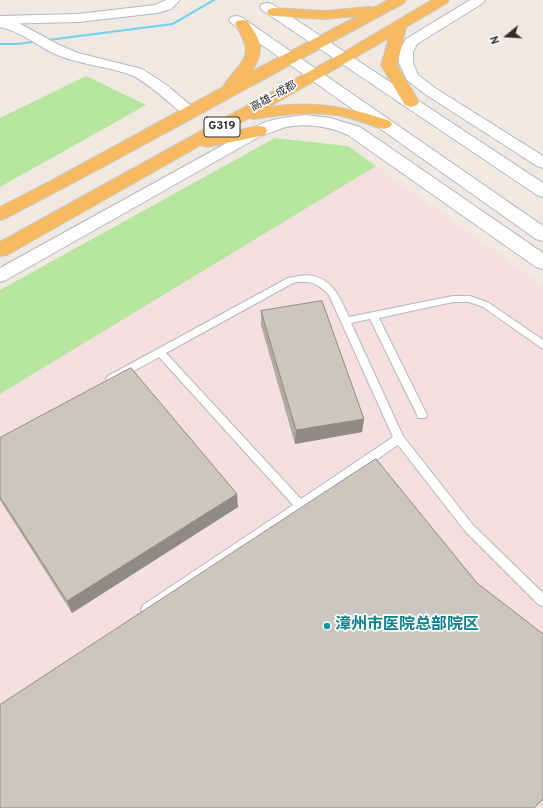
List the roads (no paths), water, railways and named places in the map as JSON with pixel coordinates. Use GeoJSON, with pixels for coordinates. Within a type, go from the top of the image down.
{"type":"FeatureCollection","features":[{"type":"Feature","properties":{"kind":"highway","name":"G319"},"geometry":{"type":"LineString","coordinates":[[0,214],[57,185],[224,93],[399,0]]}},
{"type":"Feature","properties":{"kind":"highway","name":"高雄—成都"},"geometry":{"type":"LineString","coordinates":[[0,250],[314,75],[442,0]]}},
{"type":"Feature","properties":{"kind":"highway"},"geometry":{"type":"LineString","coordinates":[[271,10],[324,15],[380,10]]}},
{"type":"Feature","properties":{"kind":"highway"},"geometry":{"type":"LineString","coordinates":[[224,93],[243,74],[253,57],[252,40],[239,22]]}},
{"type":"Feature","properties":{"kind":"highway"},"geometry":{"type":"LineString","coordinates":[[400,24],[389,65],[411,102]]}},
{"type":"Feature","properties":{"kind":"highway"},"geometry":{"type":"LineString","coordinates":[[241,116],[275,110],[308,108],[347,113],[384,124]]}},
{"type":"Feature","properties":{"kind":"highway"},"geometry":{"type":"LineString","coordinates":[[187,146],[259,131]]}},
{"type":"Feature","properties":{"kind":"street"},"geometry":{"type":"LineString","coordinates":[[0,22],[78,18],[157,9],[166,6],[174,0]]}},
{"type":"Feature","properties":{"kind":"street"},"geometry":{"type":"LineString","coordinates":[[479,0],[411,42],[406,52],[406,64],[412,77],[430,91],[543,163]]}},
{"type":"Feature","properties":{"kind":"street"},"geometry":{"type":"LineString","coordinates":[[271,10],[539,187]]}},
{"type":"Feature","properties":{"kind":"street"},"geometry":{"type":"LineString","coordinates":[[0,22],[12,25],[52,47],[73,56],[137,72],[162,89],[190,112]]}},
{"type":"Feature","properties":{"kind":"street"},"geometry":{"type":"LineString","coordinates":[[239,22],[543,235]]}},
{"type":"Feature","properties":{"kind":"street"},"geometry":{"type":"LineString","coordinates":[[0,276],[259,131],[276,124],[317,120],[337,124],[354,131],[543,262]]}},
{"type":"Feature","properties":{"kind":"street"},"geometry":{"type":"LineString","coordinates":[[410,142],[404,124],[414,120],[424,120],[448,127]]}},
{"type":"Feature","properties":{"kind":"street"},"geometry":{"type":"LineString","coordinates":[[486,195],[543,256]]}},
{"type":"Feature","properties":{"kind":"lane"},"geometry":{"type":"LineString","coordinates":[[104,382],[291,280],[309,278],[322,282],[333,293],[399,439],[469,528],[543,601]]}},
{"type":"Feature","properties":{"kind":"lane"},"geometry":{"type":"LineString","coordinates":[[346,321],[453,299],[470,299],[486,305],[543,345]]}},
{"type":"Feature","properties":{"kind":"lane"},"geometry":{"type":"LineString","coordinates":[[373,315],[422,415]]}},
{"type":"Feature","properties":{"kind":"lane"},"geometry":{"type":"LineString","coordinates":[[160,352],[300,505]]}},
{"type":"Feature","properties":{"kind":"lane"},"geometry":{"type":"LineString","coordinates":[[137,616],[399,439]]}},
{"type":"Feature","properties":{"kind":"waterway"},"geometry":{"type":"LineString","coordinates":[[0,44],[17,44],[173,24],[214,0]]}},
{"type":"Feature","properties":{"kind":"place","name":"漳州市医院总部院区"},"geometry":{"type":"Point","coordinates":[327,626]}}]}
